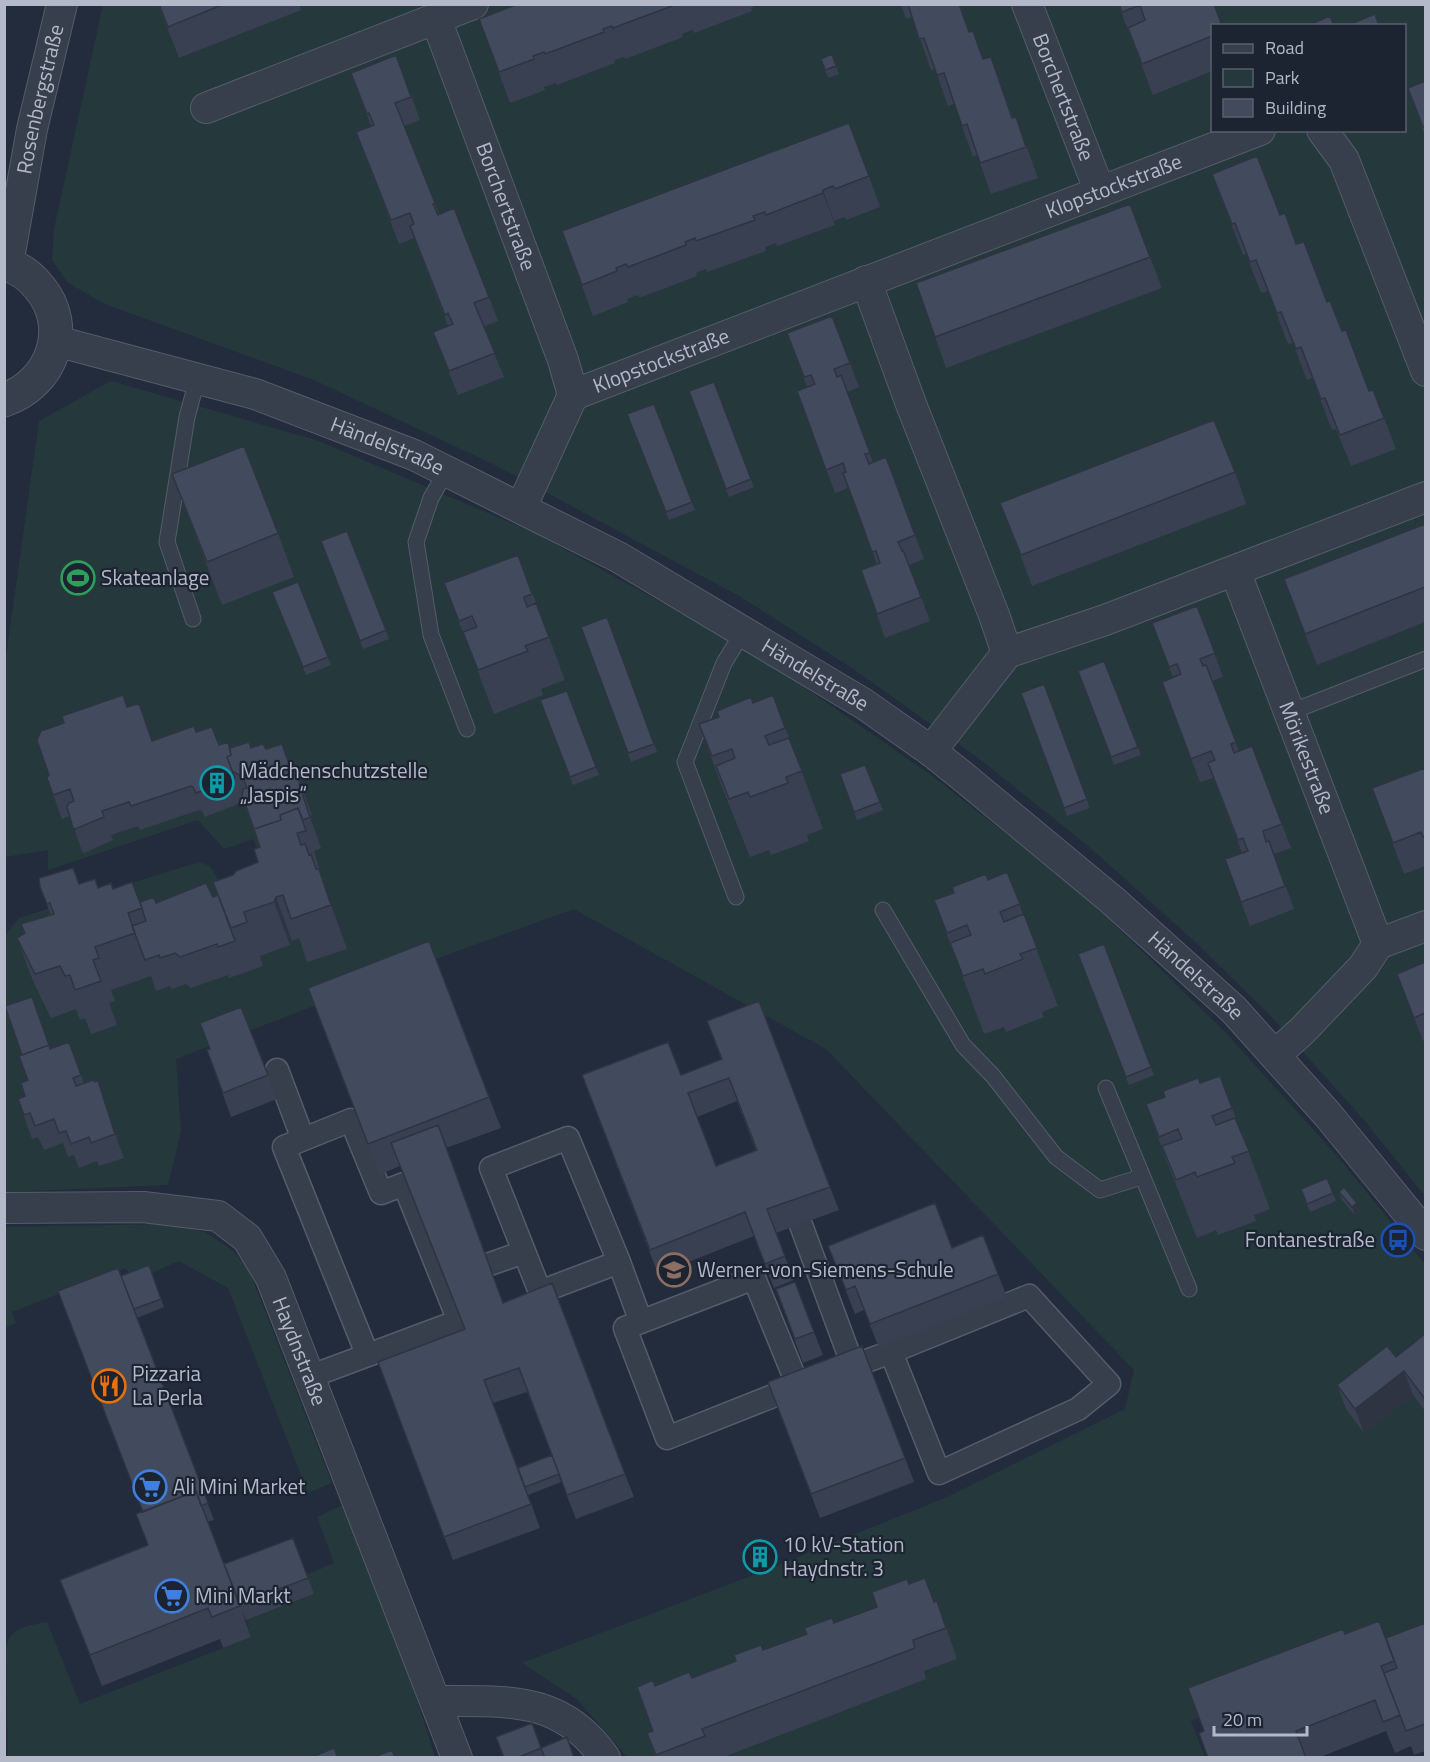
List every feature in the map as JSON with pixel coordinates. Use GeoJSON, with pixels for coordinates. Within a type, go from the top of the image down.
{"type":"FeatureCollection","features":[{"type":"Feature","properties":{"kind":"street","name":"Rosenbergstraße"},"geometry":{"type":"LineString","coordinates":[[4,400],[18,395],[36,382],[49,363],[56,341],[54,317],[45,294],[30,276],[6,264],[32,129],[62,4]]}},
{"type":"Feature","properties":{"kind":"street"},"geometry":{"type":"LineString","coordinates":[[206,108],[473,4]]}},
{"type":"Feature","properties":{"kind":"street","name":"Borchertstraße"},"geometry":{"type":"LineString","coordinates":[[1027,4],[1100,192]]}},
{"type":"Feature","properties":{"kind":"street","name":"Borchertstraße"},"geometry":{"type":"LineString","coordinates":[[436,19],[485,164],[563,360],[573,395]]}},
{"type":"Feature","properties":{"kind":"street","name":"Klopstockstraße"},"geometry":{"type":"LineString","coordinates":[[520,508],[573,395],[1255,132]]}},
{"type":"Feature","properties":{"kind":"street"},"geometry":{"type":"LineString","coordinates":[[1323,132],[1344,160],[1425,371]]}},
{"type":"Feature","properties":{"kind":"street"},"geometry":{"type":"LineString","coordinates":[[866,281],[1007,653]]}},
{"type":"Feature","properties":{"kind":"street","name":"Händelstraße"},"geometry":{"type":"LineString","coordinates":[[56,341],[255,394],[414,455],[618,557],[864,704],[931,751],[1112,900],[1234,1010],[1328,1115],[1425,1235]]}},
{"type":"Feature","properties":{"kind":"street"},"geometry":{"type":"LineString","coordinates":[[931,751],[1007,653],[1057,638],[1425,497]]}},
{"type":"Feature","properties":{"kind":"street","name":"Mörikestraße"},"geometry":{"type":"LineString","coordinates":[[1234,571],[1378,944]]}},
{"type":"Feature","properties":{"kind":"street"},"geometry":{"type":"LineString","coordinates":[[1275,1055],[1302,1031],[1363,967],[1378,944],[1425,926]]}},
{"type":"Feature","properties":{"kind":"street"},"geometry":{"type":"LineString","coordinates":[[277,1070],[303,1139]]}},
{"type":"Feature","properties":{"kind":"street"},"geometry":{"type":"LineString","coordinates":[[309,1377],[459,1321],[404,1184],[381,1193],[351,1120],[284,1147],[367,1354]]}},
{"type":"Feature","properties":{"kind":"street"},"geometry":{"type":"LineString","coordinates":[[619,1262],[540,1292],[491,1168],[568,1138],[619,1262],[641,1322]]}},
{"type":"Feature","properties":{"kind":"street","name":"Haydnstraße"},"geometry":{"type":"LineString","coordinates":[[4,1208],[143,1208],[218,1216],[247,1238],[271,1278],[457,1758]]}},
{"type":"Feature","properties":{"kind":"street"},"geometry":{"type":"LineString","coordinates":[[801,1225],[853,1366],[1029,1296],[1108,1384],[1078,1409],[939,1473],[891,1352]]}},
{"type":"Feature","properties":{"kind":"street"},"geometry":{"type":"LineString","coordinates":[[490,1264],[524,1252]]}},
{"type":"Feature","properties":{"kind":"street"},"geometry":{"type":"LineString","coordinates":[[754,1278],[798,1386],[668,1438],[625,1328],[641,1322],[754,1278]]}},
{"type":"Feature","properties":{"kind":"street"},"geometry":{"type":"LineString","coordinates":[[436,1701],[509,1702],[538,1707],[558,1716],[577,1729],[597,1746],[605,1758]]}},
{"type":"Feature","properties":{"kind":"lane"},"geometry":{"type":"LineString","coordinates":[[193,619],[167,542],[187,417],[197,380]]}},
{"type":"Feature","properties":{"kind":"lane"},"geometry":{"type":"LineString","coordinates":[[447,470],[431,498],[416,542],[430,635],[467,729]]}},
{"type":"Feature","properties":{"kind":"lane"},"geometry":{"type":"LineString","coordinates":[[736,897],[685,762],[724,663],[743,632]]}},
{"type":"Feature","properties":{"kind":"lane"},"geometry":{"type":"LineString","coordinates":[[1288,712],[1425,659]]}},
{"type":"Feature","properties":{"kind":"lane"},"geometry":{"type":"LineString","coordinates":[[883,910],[963,1045],[993,1076],[1056,1157],[1100,1190],[1141,1177]]}},
{"type":"Feature","properties":{"kind":"lane"},"geometry":{"type":"LineString","coordinates":[[1106,1088],[1189,1289]]}},
{"type":"Feature","properties":{"kind":"green space"},"geometry":{"type":"Polygon","coordinates":[[[103,5],[1425,5],[1425,1196],[1364,1120],[1268,1013],[1192,939],[1087,845],[977,757],[855,670],[741,597],[495,465],[314,380],[105,304],[67,282],[52,260],[54,229],[103,5]]]}},
{"type":"Feature","properties":{"kind":"green space"},"geometry":{"type":"Polygon","coordinates":[[[111,381],[316,440],[535,533],[759,656],[931,775],[1085,896],[1226,1033],[1338,1157],[1425,1264],[1425,1648],[1353,1657],[1191,1721],[1205,1757],[627,1757],[577,1699],[522,1663],[751,1576],[945,1498],[1125,1409],[1134,1370],[826,1049],[574,909],[449,954],[176,1059],[181,1131],[168,1185],[5,1192],[4,937],[19,918],[199,862],[210,866],[223,888],[265,873],[254,839],[224,849],[198,820],[48,870],[48,850],[5,857],[6,657],[39,421],[111,381]]]}},
{"type":"Feature","properties":{"kind":"green space"},"geometry":{"type":"Polygon","coordinates":[[[171,1224],[205,1232],[233,1251],[249,1270],[332,1483],[308,1493],[228,1288],[179,1261],[133,1281],[126,1268],[12,1312],[16,1323],[5,1328],[4,1227],[171,1224]]]}},
{"type":"Feature","properties":{"kind":"green space"},"geometry":{"type":"Polygon","coordinates":[[[343,1505],[414,1691],[435,1757],[8,1758],[6,1649],[8,1641],[16,1631],[26,1626],[47,1622],[80,1704],[251,1637],[246,1620],[314,1594],[306,1575],[334,1563],[317,1517],[343,1505]]]}},
{"type":"Feature","properties":{"kind":"building"},"geometry":{"type":"Polygon","coordinates":[[[159,4],[224,4],[168,27],[159,4]]]}},
{"type":"Feature","properties":{"kind":"building"},"geometry":{"type":"Polygon","coordinates":[[[518,4],[671,4],[672,6],[613,28],[612,26],[603,29],[604,32],[545,54],[544,52],[533,56],[534,59],[499,72],[479,19],[518,4]]]}},
{"type":"Feature","properties":{"kind":"building"},"geometry":{"type":"Polygon","coordinates":[[[908,4],[959,4],[969,32],[973,31],[983,59],[991,57],[1012,118],[1016,117],[1026,147],[980,163],[967,124],[962,126],[944,73],[937,75],[924,38],[919,39],[908,4]]]}},
{"type":"Feature","properties":{"kind":"building"},"geometry":{"type":"Polygon","coordinates":[[[1119,4],[1214,4],[1221,24],[1211,24],[1211,36],[1142,64],[1128,28],[1145,20],[1140,5],[1122,12],[1119,4]]]}},
{"type":"Feature","properties":{"kind":"building"},"geometry":{"type":"Polygon","coordinates":[[[1375,14],[1378,24],[1351,24],[1375,14]]]}},
{"type":"Feature","properties":{"kind":"building"},"geometry":{"type":"Polygon","coordinates":[[[1330,16],[1333,24],[1312,24],[1330,16]]]}},
{"type":"Feature","properties":{"kind":"building"},"geometry":{"type":"Polygon","coordinates":[[[832,54],[836,66],[825,70],[821,59],[832,54]]]}},
{"type":"Feature","properties":{"kind":"building"},"geometry":{"type":"Polygon","coordinates":[[[396,55],[411,97],[395,103],[435,203],[433,204],[438,215],[454,208],[489,297],[474,303],[495,353],[449,371],[433,332],[453,324],[448,313],[445,315],[410,226],[414,224],[410,213],[391,220],[356,132],[374,125],[369,113],[367,114],[351,73],[396,55]]]}},
{"type":"Feature","properties":{"kind":"building"},"geometry":{"type":"Polygon","coordinates":[[[1425,81],[1425,126],[1423,127],[1408,88],[1425,81]]]}},
{"type":"Feature","properties":{"kind":"building"},"geometry":{"type":"Polygon","coordinates":[[[849,123],[869,176],[835,189],[833,186],[823,190],[823,193],[766,215],[765,212],[753,216],[755,220],[696,241],[695,238],[685,242],[686,245],[628,267],[626,264],[616,268],[617,271],[582,285],[562,231],[849,123]]]}},
{"type":"Feature","properties":{"kind":"building"},"geometry":{"type":"Polygon","coordinates":[[[1257,156],[1280,215],[1285,213],[1296,244],[1304,242],[1327,302],[1330,301],[1342,331],[1346,330],[1369,391],[1373,390],[1384,418],[1340,435],[1325,398],[1321,399],[1301,347],[1296,349],[1281,312],[1277,313],[1256,260],[1250,262],[1212,174],[1257,156]]]}},
{"type":"Feature","properties":{"kind":"building"},"geometry":{"type":"Polygon","coordinates":[[[1130,204],[1150,257],[935,337],[916,283],[1130,204]]]}},
{"type":"Feature","properties":{"kind":"building"},"geometry":{"type":"Polygon","coordinates":[[[832,316],[850,363],[834,369],[837,377],[841,375],[870,453],[865,454],[869,464],[886,457],[915,535],[898,542],[921,597],[877,614],[861,570],[880,563],[876,551],[872,552],[843,473],[846,472],[843,463],[826,470],[797,391],[815,384],[811,375],[804,377],[787,333],[832,316]]]}},
{"type":"Feature","properties":{"kind":"building"},"geometry":{"type":"Polygon","coordinates":[[[714,382],[751,479],[726,489],[689,391],[714,382]]]}},
{"type":"Feature","properties":{"kind":"building"},"geometry":{"type":"Polygon","coordinates":[[[654,404],[692,502],[666,512],[627,414],[654,404]]]}},
{"type":"Feature","properties":{"kind":"building"},"geometry":{"type":"Polygon","coordinates":[[[1214,420],[1235,472],[1021,555],[1000,503],[1214,420]]]}},
{"type":"Feature","properties":{"kind":"building"},"geometry":{"type":"Polygon","coordinates":[[[244,446],[278,533],[207,562],[172,474],[244,446]]]}},
{"type":"Feature","properties":{"kind":"building"},"geometry":{"type":"Polygon","coordinates":[[[1425,524],[1425,587],[1305,634],[1284,579],[1425,524]]]}},
{"type":"Feature","properties":{"kind":"building"},"geometry":{"type":"Polygon","coordinates":[[[347,531],[386,630],[360,641],[321,541],[347,531]]]}},
{"type":"Feature","properties":{"kind":"building"},"geometry":{"type":"Polygon","coordinates":[[[518,555],[532,594],[524,597],[527,607],[536,603],[549,637],[525,646],[528,651],[478,670],[463,632],[477,627],[472,616],[459,621],[444,583],[518,555]]]}},
{"type":"Feature","properties":{"kind":"building"},"geometry":{"type":"Polygon","coordinates":[[[298,582],[328,657],[303,667],[272,592],[298,582]]]}},
{"type":"Feature","properties":{"kind":"building"},"geometry":{"type":"Polygon","coordinates":[[[1197,606],[1215,653],[1200,659],[1203,666],[1206,665],[1236,742],[1231,744],[1234,753],[1252,746],[1282,824],[1263,831],[1266,842],[1269,841],[1285,886],[1241,902],[1225,859],[1248,851],[1243,838],[1238,840],[1208,763],[1215,760],[1211,751],[1191,759],[1162,682],[1181,674],[1177,664],[1169,667],[1152,623],[1197,606]]]}},
{"type":"Feature","properties":{"kind":"building"},"geometry":{"type":"Polygon","coordinates":[[[607,617],[654,744],[628,753],[581,627],[607,617]]]}},
{"type":"Feature","properties":{"kind":"building"},"geometry":{"type":"Polygon","coordinates":[[[1104,661],[1138,747],[1111,757],[1078,671],[1104,661]]]}},
{"type":"Feature","properties":{"kind":"building"},"geometry":{"type":"Polygon","coordinates":[[[1044,684],[1087,799],[1064,808],[1021,693],[1044,684]]]}},
{"type":"Feature","properties":{"kind":"building"},"geometry":{"type":"Polygon","coordinates":[[[567,691],[596,767],[570,777],[540,700],[567,691]]]}},
{"type":"Feature","properties":{"kind":"building"},"geometry":{"type":"Polygon","coordinates":[[[123,695],[127,707],[137,704],[140,706],[152,741],[194,726],[196,732],[212,727],[219,745],[228,742],[231,755],[227,757],[235,778],[196,793],[191,786],[131,806],[129,802],[102,811],[104,817],[75,829],[67,807],[74,801],[70,789],[53,795],[37,740],[41,731],[64,723],[62,716],[123,695]]]}},
{"type":"Feature","properties":{"kind":"building"},"geometry":{"type":"Polygon","coordinates":[[[773,695],[785,728],[765,736],[769,745],[789,738],[802,771],[786,777],[788,783],[750,797],[748,792],[729,799],[716,766],[735,758],[732,749],[712,756],[699,724],[719,717],[717,711],[751,697],[753,703],[773,695]]]}},
{"type":"Feature","properties":{"kind":"building"},"geometry":{"type":"Polygon","coordinates":[[[249,742],[251,748],[263,744],[266,749],[282,744],[288,761],[292,759],[310,817],[303,820],[298,808],[280,815],[281,820],[254,829],[242,795],[243,789],[247,788],[243,777],[232,771],[227,757],[231,755],[230,748],[249,742]]]}},
{"type":"Feature","properties":{"kind":"building"},"geometry":{"type":"Polygon","coordinates":[[[865,765],[880,802],[854,812],[840,774],[865,765]]]}},
{"type":"Feature","properties":{"kind":"building"},"geometry":{"type":"Polygon","coordinates":[[[1425,768],[1425,836],[1423,837],[1421,832],[1393,843],[1372,788],[1425,768]]]}},
{"type":"Feature","properties":{"kind":"building"},"geometry":{"type":"Polygon","coordinates":[[[298,808],[306,831],[297,833],[301,845],[305,844],[316,869],[319,869],[331,905],[291,919],[283,895],[276,897],[274,902],[244,912],[247,922],[231,928],[213,882],[258,862],[254,849],[260,847],[254,829],[281,820],[280,815],[298,808]]]}},
{"type":"Feature","properties":{"kind":"building"},"geometry":{"type":"Polygon","coordinates":[[[73,868],[79,884],[95,879],[98,888],[111,883],[113,889],[132,882],[142,908],[128,913],[135,933],[95,947],[99,958],[93,960],[101,981],[75,990],[70,975],[65,976],[60,966],[35,974],[17,938],[25,933],[21,924],[54,914],[50,903],[47,904],[39,878],[73,868]]]}},
{"type":"Feature","properties":{"kind":"building"},"geometry":{"type":"Polygon","coordinates":[[[1007,872],[1020,904],[1000,912],[1004,922],[1024,914],[1037,948],[1020,954],[1023,959],[985,974],[983,969],[963,976],[950,943],[971,935],[967,925],[947,933],[934,900],[954,893],[952,887],[986,874],[988,880],[1007,872]]]}},
{"type":"Feature","properties":{"kind":"building"},"geometry":{"type":"Polygon","coordinates":[[[206,883],[213,897],[218,895],[235,941],[218,947],[217,944],[180,957],[175,953],[145,960],[132,926],[146,921],[140,902],[154,897],[156,903],[206,883]]]}},
{"type":"Feature","properties":{"kind":"building"},"geometry":{"type":"Polygon","coordinates":[[[429,941],[489,1097],[368,1144],[308,988],[429,941]]]}},
{"type":"Feature","properties":{"kind":"building"},"geometry":{"type":"Polygon","coordinates":[[[1104,944],[1151,1067],[1126,1077],[1078,954],[1104,944]]]}},
{"type":"Feature","properties":{"kind":"building"},"geometry":{"type":"Polygon","coordinates":[[[1425,962],[1425,1013],[1414,1018],[1397,974],[1425,962]]]}},
{"type":"Feature","properties":{"kind":"building"},"geometry":{"type":"Polygon","coordinates":[[[32,997],[49,1045],[22,1055],[5,1006],[32,997]]]}},
{"type":"Feature","properties":{"kind":"building"},"geometry":{"type":"Polygon","coordinates":[[[759,1001],[830,1187],[767,1209],[785,1256],[765,1264],[745,1212],[650,1250],[582,1075],[668,1042],[681,1075],[722,1059],[707,1021],[759,1001]],[[729,1078],[688,1093],[716,1166],[757,1150],[729,1078]]]}},
{"type":"Feature","properties":{"kind":"building"},"geometry":{"type":"Polygon","coordinates":[[[241,1007],[268,1075],[223,1093],[200,1023],[241,1007]]]}},
{"type":"Feature","properties":{"kind":"building"},"geometry":{"type":"Polygon","coordinates":[[[69,1042],[81,1075],[73,1078],[76,1086],[93,1080],[98,1081],[115,1134],[91,1143],[89,1137],[71,1144],[66,1131],[59,1133],[54,1119],[35,1126],[30,1113],[24,1115],[18,1099],[25,1096],[21,1083],[28,1080],[19,1056],[49,1045],[50,1049],[69,1042]]]}},
{"type":"Feature","properties":{"kind":"building"},"geometry":{"type":"Polygon","coordinates":[[[1220,1076],[1232,1108],[1212,1116],[1216,1125],[1235,1118],[1249,1151],[1232,1157],[1235,1163],[1197,1177],[1195,1172],[1176,1180],[1162,1146],[1182,1139],[1178,1129],[1159,1137],[1146,1104],[1165,1097],[1163,1091],[1198,1078],[1200,1083],[1220,1076]]]}},
{"type":"Feature","properties":{"kind":"building"},"geometry":{"type":"Polygon","coordinates":[[[438,1125],[503,1303],[552,1283],[625,1474],[567,1495],[519,1368],[484,1380],[531,1504],[444,1537],[378,1362],[465,1329],[391,1143],[438,1125]]]}},
{"type":"Feature","properties":{"kind":"building"},"geometry":{"type":"Polygon","coordinates":[[[1327,1178],[1333,1193],[1307,1204],[1301,1189],[1327,1178]]]}},
{"type":"Feature","properties":{"kind":"building"},"geometry":{"type":"Polygon","coordinates":[[[1344,1187],[1357,1203],[1352,1207],[1339,1192],[1344,1187]]]}},
{"type":"Feature","properties":{"kind":"building"},"geometry":{"type":"Polygon","coordinates":[[[935,1203],[952,1248],[983,1235],[998,1274],[870,1324],[855,1286],[846,1290],[828,1246],[935,1203]]]}},
{"type":"Feature","properties":{"kind":"building"},"geometry":{"type":"Polygon","coordinates":[[[149,1265],[161,1299],[134,1309],[121,1276],[149,1265]]]}},
{"type":"Feature","properties":{"kind":"building"},"geometry":{"type":"Polygon","coordinates":[[[118,1268],[208,1503],[201,1506],[196,1491],[143,1512],[58,1291],[118,1268]]]}},
{"type":"Feature","properties":{"kind":"building"},"geometry":{"type":"Polygon","coordinates":[[[795,1282],[814,1332],[795,1339],[776,1289],[795,1282]]]}},
{"type":"Feature","properties":{"kind":"building"},"geometry":{"type":"Polygon","coordinates":[[[1425,1334],[1425,1399],[1404,1371],[1355,1409],[1337,1385],[1387,1346],[1396,1357],[1425,1334]]]}},
{"type":"Feature","properties":{"kind":"building"},"geometry":{"type":"Polygon","coordinates":[[[862,1346],[905,1458],[811,1494],[768,1382],[862,1346]]]}},
{"type":"Feature","properties":{"kind":"building"},"geometry":{"type":"Polygon","coordinates":[[[552,1455],[559,1474],[525,1487],[518,1468],[552,1455]]]}},
{"type":"Feature","properties":{"kind":"building","name":"Mini Markt"},"geometry":{"type":"Polygon","coordinates":[[[196,1491],[240,1606],[212,1617],[208,1608],[90,1655],[60,1580],[148,1545],[136,1514],[196,1491]]]}},
{"type":"Feature","properties":{"kind":"building"},"geometry":{"type":"Polygon","coordinates":[[[293,1538],[308,1578],[240,1604],[224,1564],[293,1538]]]}},
{"type":"Feature","properties":{"kind":"building"},"geometry":{"type":"Polygon","coordinates":[[[761,1539],[767,1554],[754,1559],[747,1544],[761,1539]]]}},
{"type":"Feature","properties":{"kind":"building"},"geometry":{"type":"Polygon","coordinates":[[[925,1578],[934,1602],[937,1601],[946,1628],[913,1640],[915,1648],[702,1729],[705,1736],[656,1755],[647,1733],[653,1731],[637,1687],[653,1680],[655,1686],[689,1672],[692,1678],[736,1661],[734,1655],[761,1645],[763,1650],[807,1634],[804,1628],[832,1618],[834,1623],[877,1607],[872,1592],[907,1579],[909,1584],[925,1578]]]}},
{"type":"Feature","properties":{"kind":"building"},"geometry":{"type":"Polygon","coordinates":[[[1379,1621],[1394,1661],[1381,1666],[1400,1715],[1383,1722],[1375,1700],[1296,1731],[1306,1758],[1208,1758],[1199,1733],[1204,1731],[1188,1688],[1343,1629],[1345,1634],[1379,1621]]]}},
{"type":"Feature","properties":{"kind":"building"},"geometry":{"type":"Polygon","coordinates":[[[1425,1623],[1425,1724],[1406,1731],[1384,1673],[1397,1668],[1386,1638],[1425,1623]]]}},
{"type":"Feature","properties":{"kind":"building"},"geometry":{"type":"Polygon","coordinates":[[[532,1723],[541,1748],[517,1758],[504,1758],[496,1737],[532,1723]]]}},
{"type":"Feature","properties":{"kind":"building"},"geometry":{"type":"Polygon","coordinates":[[[567,1737],[574,1758],[545,1758],[541,1748],[567,1737]]]}},
{"type":"Feature","properties":{"kind":"building"},"geometry":{"type":"Polygon","coordinates":[[[334,1748],[338,1758],[310,1758],[334,1748]]]}},
{"type":"Feature","properties":{"kind":"building"},"geometry":{"type":"Polygon","coordinates":[[[392,1750],[395,1758],[372,1758],[392,1750]]]}},
{"type":"Feature","properties":{"kind":"place","name":"Skateanlage"},"geometry":{"type":"Point","coordinates":[78,578]}},
{"type":"Feature","properties":{"kind":"place","name":"Mädchenschutzstelle „Jaspis“"},"geometry":{"type":"Point","coordinates":[217,783]}},
{"type":"Feature","properties":{"kind":"place","name":"Fontanestraße"},"geometry":{"type":"Point","coordinates":[1398,1240]}},
{"type":"Feature","properties":{"kind":"place","name":"Werner-von-Siemens-Schule"},"geometry":{"type":"Point","coordinates":[674,1270]}},
{"type":"Feature","properties":{"kind":"place","name":"Pizzaria La Perla"},"geometry":{"type":"Point","coordinates":[109,1386]}},
{"type":"Feature","properties":{"kind":"place","name":"Ali Mini Market"},"geometry":{"type":"Point","coordinates":[150,1487]}},
{"type":"Feature","properties":{"kind":"place","name":"10 kV-Station Haydnstr. 3"},"geometry":{"type":"Point","coordinates":[760,1557]}},
{"type":"Feature","properties":{"kind":"place","name":"Mini Markt"},"geometry":{"type":"Point","coordinates":[172,1596]}}]}
